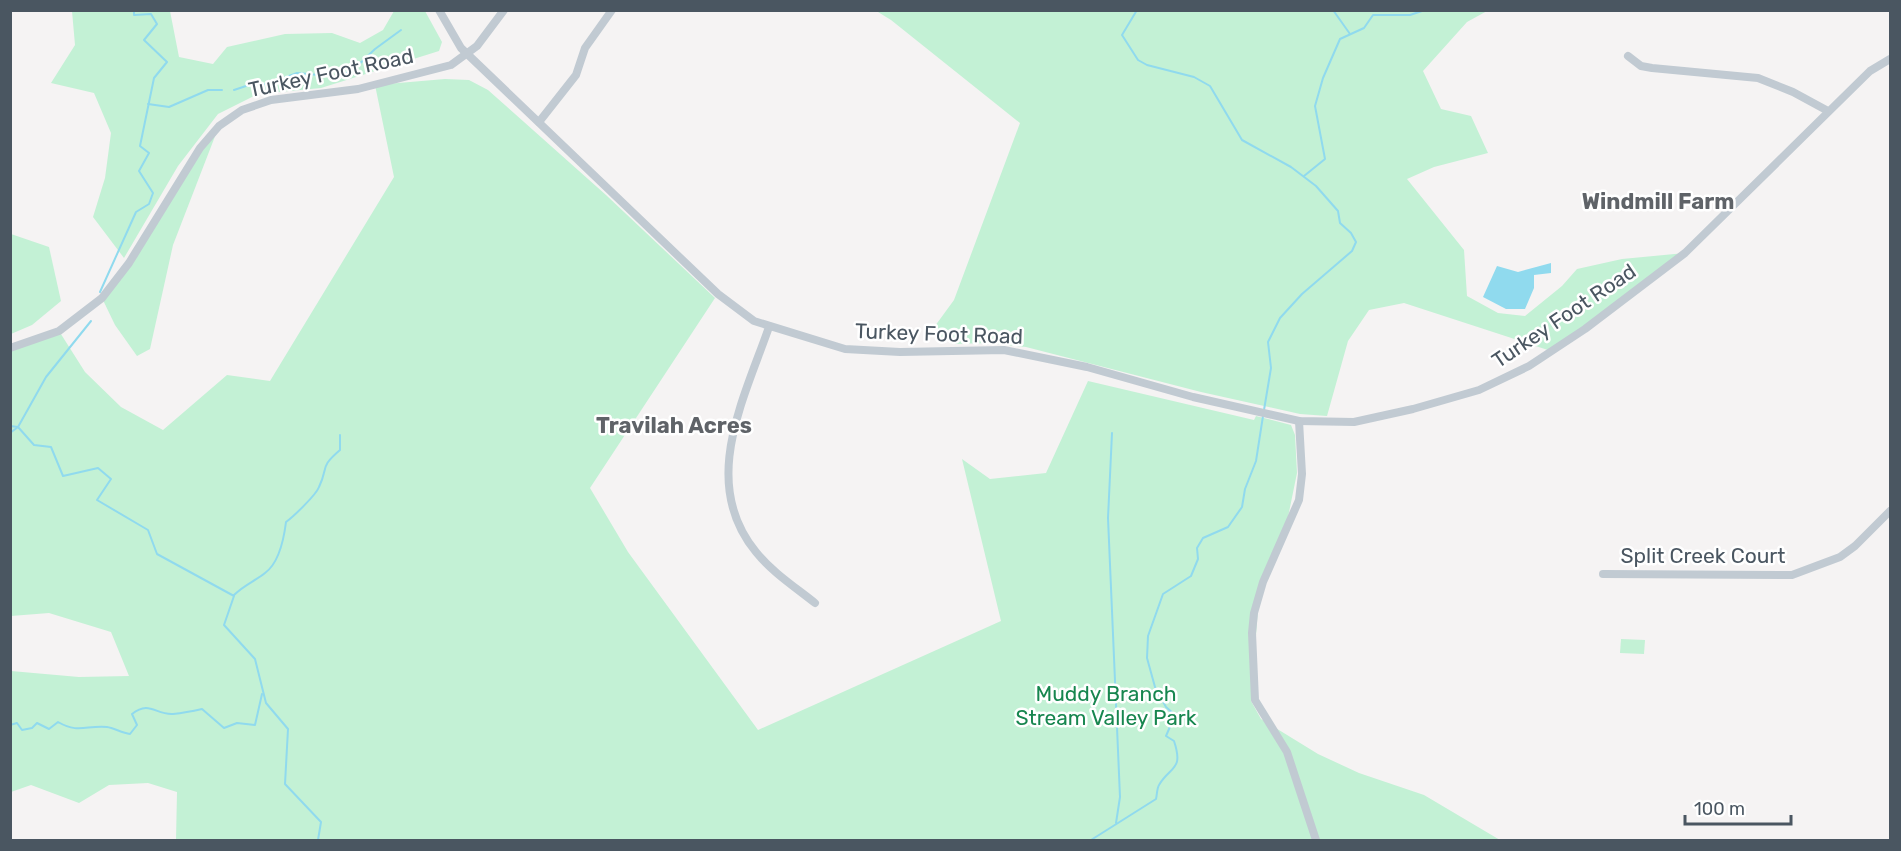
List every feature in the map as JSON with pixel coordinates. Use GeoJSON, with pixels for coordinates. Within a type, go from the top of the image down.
{"type":"FeatureCollection","features":[{"type":"Feature","properties":{"kind":"street"},"geometry":{"type":"LineString","coordinates":[[439,10],[458,44],[468,54],[482,41],[504,10]]}},
{"type":"Feature","properties":{"kind":"street"},"geometry":{"type":"LineString","coordinates":[[539,122],[576,75],[585,48],[612,10]]}},
{"type":"Feature","properties":{"kind":"street","name":"Turkey Foot Road"},"geometry":{"type":"LineString","coordinates":[[10,348],[59,331],[102,298],[129,263],[200,148],[219,126],[242,110],[286,97],[358,89],[451,66],[468,54],[718,294],[741,313],[769,327],[822,344],[860,351],[1004,350],[1032,354],[1299,421],[1354,422],[1413,410],[1479,390],[1528,366],[1585,329],[1672,264],[1870,71],[1890,59]]}},
{"type":"Feature","properties":{"kind":"street"},"geometry":{"type":"LineString","coordinates":[[1628,56],[1641,66],[1652,68],[1758,78],[1793,92],[1828,111]]}},
{"type":"Feature","properties":{"kind":"street"},"geometry":{"type":"LineString","coordinates":[[769,327],[734,428],[728,453],[728,488],[738,524],[756,553],[815,603]]}},
{"type":"Feature","properties":{"kind":"street"},"geometry":{"type":"LineString","coordinates":[[1299,421],[1302,474],[1299,500],[1263,582],[1254,613],[1252,633],[1255,700],[1287,753],[1316,840]]}},
{"type":"Feature","properties":{"kind":"street","name":"Split Creek Court"},"geometry":{"type":"LineString","coordinates":[[1603,574],[1792,575],[1840,557],[1855,546],[1890,511]]}},
{"type":"Feature","properties":{"kind":"green space"},"geometry":{"type":"Polygon","coordinates":[[[866,10],[1487,11],[1467,22],[1423,71],[1441,109],[1471,116],[1488,153],[1434,167],[1407,179],[1464,250],[1467,296],[1498,313],[1525,316],[1562,286],[1577,269],[1622,259],[1685,253],[1551,351],[1404,303],[1369,310],[1348,341],[1327,416],[1300,414],[1201,392],[1026,347],[989,343],[952,344],[946,338],[940,338],[942,334],[935,326],[954,300],[1020,123],[891,20],[878,12],[866,10]]]}},
{"type":"Feature","properties":{"kind":"green space"},"geometry":{"type":"Polygon","coordinates":[[[72,11],[170,11],[179,57],[213,64],[227,47],[285,34],[332,33],[360,43],[383,30],[394,11],[425,11],[442,42],[439,51],[321,88],[258,94],[218,114],[178,166],[124,258],[93,217],[105,178],[111,133],[94,93],[51,83],[75,45],[72,11]]]}},
{"type":"Feature","properties":{"kind":"green space","name":"Muddy Branch Stream Valley Park"},"geometry":{"type":"Polygon","coordinates":[[[445,79],[469,80],[488,90],[606,195],[715,298],[590,488],[628,552],[758,730],[1001,621],[962,459],[990,479],[1046,473],[1088,381],[1254,420],[1256,416],[1291,425],[1295,435],[1297,473],[1287,522],[1260,583],[1251,701],[1261,719],[1318,754],[1359,773],[1424,795],[1500,840],[176,840],[177,792],[148,783],[109,785],[79,803],[31,785],[11,792],[11,671],[79,677],[129,676],[111,632],[49,613],[11,616],[11,348],[59,331],[85,372],[121,407],[163,430],[227,375],[270,381],[394,177],[375,85],[445,79]]]}},
{"type":"Feature","properties":{"kind":"green space"},"geometry":{"type":"Polygon","coordinates":[[[219,126],[173,245],[150,349],[137,356],[115,325],[102,298],[219,126]]]}},
{"type":"Feature","properties":{"kind":"green space"},"geometry":{"type":"Polygon","coordinates":[[[11,234],[49,247],[61,301],[32,325],[11,334],[11,234]]]}},
{"type":"Feature","properties":{"kind":"green space"},"geometry":{"type":"Polygon","coordinates":[[[1621,639],[1645,640],[1644,654],[1620,653],[1621,639]]]}},
{"type":"Feature","properties":{"kind":"water"},"geometry":{"type":"Polygon","coordinates":[[[1551,263],[1551,273],[1534,275],[1534,288],[1525,309],[1506,309],[1483,297],[1497,266],[1518,272],[1551,263]]]}},
{"type":"Feature","properties":{"kind":"waterway"},"geometry":{"type":"LineString","coordinates":[[100,292],[136,212],[149,204],[153,193],[139,171],[149,153],[140,146],[154,78],[167,62],[144,40],[157,24],[151,14],[134,15],[134,10]]}},
{"type":"Feature","properties":{"kind":"waterway"},"geometry":{"type":"LineString","coordinates":[[1137,10],[1122,35],[1138,60],[1147,65],[1194,77],[1210,86],[1242,140],[1291,167],[1316,186],[1338,211],[1340,223],[1351,233],[1356,242],[1352,251],[1302,294],[1280,318],[1268,342],[1271,368],[1264,410]]}},
{"type":"Feature","properties":{"kind":"waterway"},"geometry":{"type":"LineString","coordinates":[[1333,10],[1350,34]]}},
{"type":"Feature","properties":{"kind":"waterway"},"geometry":{"type":"LineString","coordinates":[[1304,176],[1325,159],[1315,106],[1323,78],[1340,39],[1364,28],[1373,15],[1410,15],[1425,10]]}},
{"type":"Feature","properties":{"kind":"waterway"},"geometry":{"type":"LineString","coordinates":[[341,74],[351,72],[375,49],[401,30]]}},
{"type":"Feature","properties":{"kind":"waterway"},"geometry":{"type":"LineString","coordinates":[[234,90],[249,85],[268,84],[297,73],[329,76]]}},
{"type":"Feature","properties":{"kind":"waterway"},"geometry":{"type":"LineString","coordinates":[[148,104],[169,107],[208,90],[222,90]]}},
{"type":"Feature","properties":{"kind":"waterway"},"geometry":{"type":"LineString","coordinates":[[10,433],[18,427],[46,377],[91,321]]}},
{"type":"Feature","properties":{"kind":"waterway"},"geometry":{"type":"LineString","coordinates":[[1091,840],[1156,799],[1159,785],[1177,763],[1174,741],[1166,736],[1175,715],[1166,707],[1155,687],[1147,658],[1148,636],[1163,594],[1191,576],[1198,559],[1197,548],[1203,538],[1228,527],[1242,507],[1245,489],[1256,461],[1263,416]]}},
{"type":"Feature","properties":{"kind":"waterway"},"geometry":{"type":"LineString","coordinates":[[10,426],[18,427],[34,445],[51,447],[63,476],[98,468],[111,479],[97,500],[148,530],[157,554],[234,596],[224,625],[255,659],[266,703],[288,729],[285,784],[321,822],[318,840]]}},
{"type":"Feature","properties":{"kind":"waterway"},"geometry":{"type":"LineString","coordinates":[[1112,433],[1108,518],[1120,797],[1116,823]]}},
{"type":"Feature","properties":{"kind":"waterway"},"geometry":{"type":"LineString","coordinates":[[234,595],[265,573],[274,563],[282,543],[286,522],[317,491],[327,464],[340,450],[340,435]]}},
{"type":"Feature","properties":{"kind":"waterway"},"geometry":{"type":"LineString","coordinates":[[10,725],[17,723],[22,730],[32,728],[37,723],[49,729],[58,722],[72,728],[107,727],[130,734],[137,725],[132,714],[143,708],[167,714],[202,709],[224,728],[237,723],[255,725],[262,694]]}},
{"type":"Feature","properties":{"kind":"district","name":"Windmill Farm"},"geometry":{"type":"Point","coordinates":[1658,201]}},
{"type":"Feature","properties":{"kind":"district","name":"Travilah Acres"},"geometry":{"type":"Point","coordinates":[674,425]}}]}
